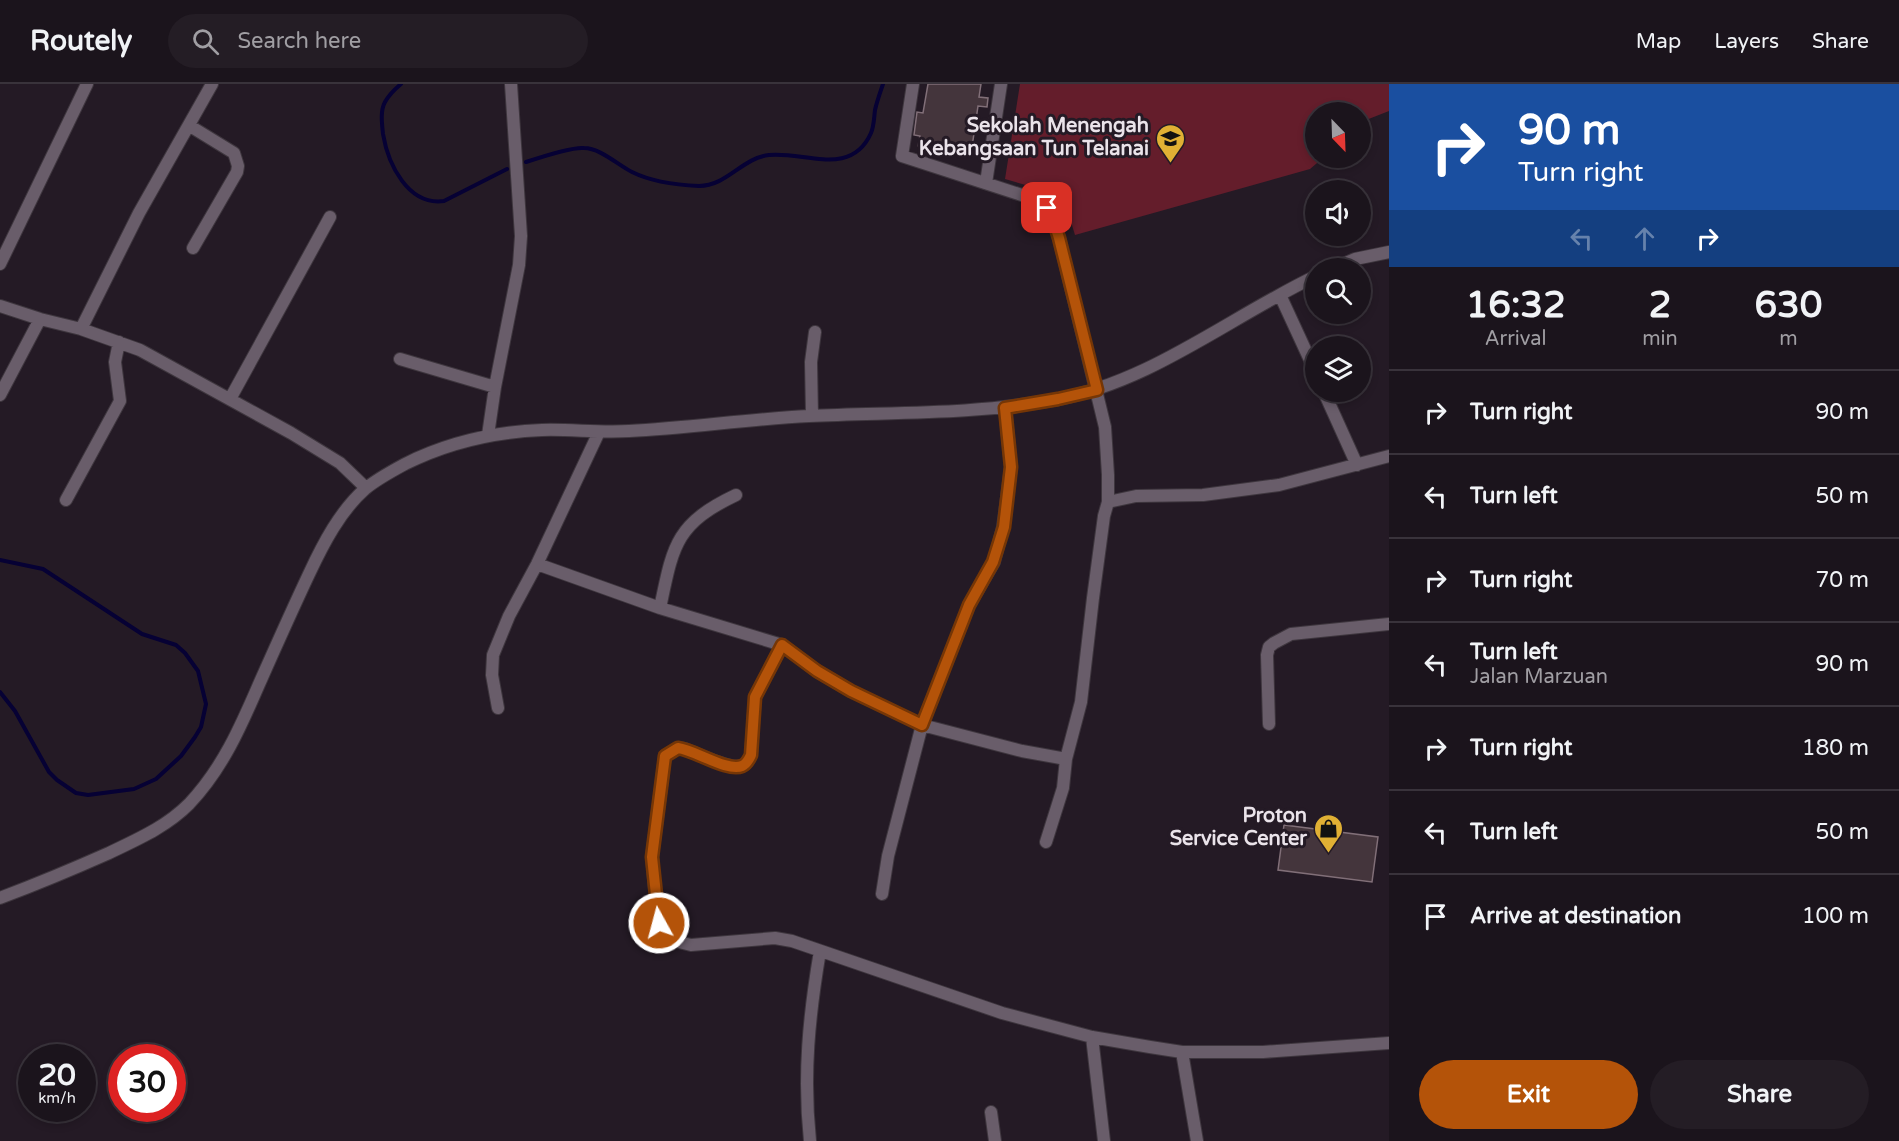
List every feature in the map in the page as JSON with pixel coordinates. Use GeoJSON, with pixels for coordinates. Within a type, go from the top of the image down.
{"type":"FeatureCollection","features":[{"type":"Feature","properties":{"kind":"street"},"geometry":{"type":"LineString","coordinates":[[0,264],[87,84]]}},
{"type":"Feature","properties":{"kind":"street"},"geometry":{"type":"LineString","coordinates":[[81,329],[139,213],[212,84]]}},
{"type":"Feature","properties":{"kind":"street"},"geometry":{"type":"LineString","coordinates":[[488,435],[519,265],[521,236],[511,84]]}},
{"type":"Feature","properties":{"kind":"street"},"geometry":{"type":"LineString","coordinates":[[913,84],[902,156],[1037,200],[1051,213],[1097,390],[1108,451],[1108,502],[1104,516],[1081,702],[1066,759],[1063,788],[1046,842]]}},
{"type":"Feature","properties":{"kind":"street"},"geometry":{"type":"LineString","coordinates":[[986,183],[1001,84]]}},
{"type":"Feature","properties":{"kind":"street"},"geometry":{"type":"LineString","coordinates":[[190,126],[234,153],[238,166],[237,172],[193,248]]}},
{"type":"Feature","properties":{"kind":"street"},"geometry":{"type":"LineString","coordinates":[[230,399],[330,217]]}},
{"type":"Feature","properties":{"kind":"street"},"geometry":{"type":"LineString","coordinates":[[1360,258],[1389,252]]}},
{"type":"Feature","properties":{"kind":"street"},"geometry":{"type":"LineString","coordinates":[[0,898],[146,836],[163,826],[190,803],[219,767],[232,746],[318,555],[348,507],[366,488],[426,454],[488,435],[544,430],[599,432],[682,428],[812,416],[959,412],[1005,408],[1058,399],[1097,390],[1165,361],[1305,282]]}},
{"type":"Feature","properties":{"kind":"street"},"geometry":{"type":"LineString","coordinates":[[1280,295],[1305,349]]}},
{"type":"Feature","properties":{"kind":"street"},"geometry":{"type":"LineString","coordinates":[[0,306],[81,329],[140,350],[340,463],[366,488]]}},
{"type":"Feature","properties":{"kind":"street"},"geometry":{"type":"LineString","coordinates":[[0,395],[40,319]]}},
{"type":"Feature","properties":{"kind":"street"},"geometry":{"type":"LineString","coordinates":[[812,416],[811,362],[815,332]]}},
{"type":"Feature","properties":{"kind":"street"},"geometry":{"type":"LineString","coordinates":[[66,500],[120,401],[115,362],[118,342]]}},
{"type":"Feature","properties":{"kind":"street"},"geometry":{"type":"LineString","coordinates":[[400,359],[495,387]]}},
{"type":"Feature","properties":{"kind":"street"},"geometry":{"type":"LineString","coordinates":[[1329,402],[1357,465]]}},
{"type":"Feature","properties":{"kind":"street"},"geometry":{"type":"LineString","coordinates":[[882,894],[888,856],[922,725],[969,605],[993,562],[1004,527],[1011,467],[1005,408]]}},
{"type":"Feature","properties":{"kind":"street"},"geometry":{"type":"LineString","coordinates":[[498,708],[492,675],[494,655],[509,616],[537,564],[599,432]]}},
{"type":"Feature","properties":{"kind":"street"},"geometry":{"type":"LineString","coordinates":[[1108,502],[1136,496],[1203,495],[1279,485],[1389,456]]}},
{"type":"Feature","properties":{"kind":"street"},"geometry":{"type":"LineString","coordinates":[[660,608],[674,552],[685,530],[714,505],[736,495]]}},
{"type":"Feature","properties":{"kind":"street"},"geometry":{"type":"LineString","coordinates":[[537,564],[660,608],[782,645],[817,671],[851,691],[922,725],[1022,751],[1066,759]]}},
{"type":"Feature","properties":{"kind":"street"},"geometry":{"type":"LineString","coordinates":[[1269,724],[1267,654],[1269,647],[1291,634],[1389,624]]}},
{"type":"Feature","properties":{"kind":"street"},"geometry":{"type":"LineString","coordinates":[[782,645],[755,697],[751,755],[748,762],[742,766],[731,767],[678,748],[665,756],[652,857],[657,913],[664,934],[671,940],[691,945],[774,938],[792,941],[1002,1013],[1092,1037],[1182,1052],[1263,1052],[1389,1043]]}},
{"type":"Feature","properties":{"kind":"street"},"geometry":{"type":"LineString","coordinates":[[810,1141],[806,1102],[806,1068],[810,1009],[820,951]]}},
{"type":"Feature","properties":{"kind":"street"},"geometry":{"type":"LineString","coordinates":[[1092,1037],[1104,1141]]}},
{"type":"Feature","properties":{"kind":"street"},"geometry":{"type":"LineString","coordinates":[[1182,1052],[1197,1141]]}},
{"type":"Feature","properties":{"kind":"street"},"geometry":{"type":"LineString","coordinates":[[990,1112],[995,1141]]}},
{"type":"Feature","properties":{"kind":"shaded area","name":"Sekolah Menengah Kebangsaan Tun Telanai"},"geometry":{"type":"Polygon","coordinates":[[[1020,84],[1389,84],[1389,111],[1371,118],[1371,102],[1305,102],[1305,168],[1310,169],[1075,235],[1063,196],[1005,179],[1020,84]]]}},
{"type":"Feature","properties":{"kind":"building"},"geometry":{"type":"Polygon","coordinates":[[[928,84],[981,84],[979,97],[988,98],[987,107],[978,106],[971,154],[918,146],[920,136],[914,135],[917,112],[923,113],[928,84]]]}},
{"type":"Feature","properties":{"kind":"building","name":"Proton Service Center"},"geometry":{"type":"Polygon","coordinates":[[[1284,825],[1378,837],[1372,882],[1278,870],[1284,825]]]}},
{"type":"Feature","properties":{"kind":"waterway"},"geometry":{"type":"LineString","coordinates":[[401,84],[392,92],[383,106],[382,126],[386,146],[395,170],[410,190],[431,201],[444,201],[507,169]]}},
{"type":"Feature","properties":{"kind":"waterway"},"geometry":{"type":"LineString","coordinates":[[526,162],[555,153],[584,148],[603,154],[632,172],[656,181],[699,186],[718,182],[751,161],[769,155],[839,159],[852,155],[862,147],[871,133],[883,84]]}},
{"type":"Feature","properties":{"kind":"waterway"},"geometry":{"type":"LineString","coordinates":[[0,560],[43,569],[142,634],[176,645],[198,671],[206,704],[201,727],[195,737],[181,756],[156,779],[134,789],[88,795],[76,793],[49,772],[15,711],[0,692]]}},
{"type":"Feature","properties":{"kind":"place","name":"Sekolah Menengah Kebangsaan Tun Telanai"},"geometry":{"type":"Point","coordinates":[1170,164]}},
{"type":"Feature","properties":{"kind":"place","name":"Proton Service Center"},"geometry":{"type":"Point","coordinates":[1328,854]}},
{"type":"Feature","properties":{"kind":"route"},"geometry":{"type":"LineString","coordinates":[[659,923],[652,857],[665,756],[678,748],[731,767],[742,766],[748,762],[751,755],[755,697],[782,645],[817,671],[851,691],[922,725],[969,605],[993,562],[1004,527],[1011,467],[1005,408],[1097,390],[1059,238],[1051,213],[1047,208]]}}]}
